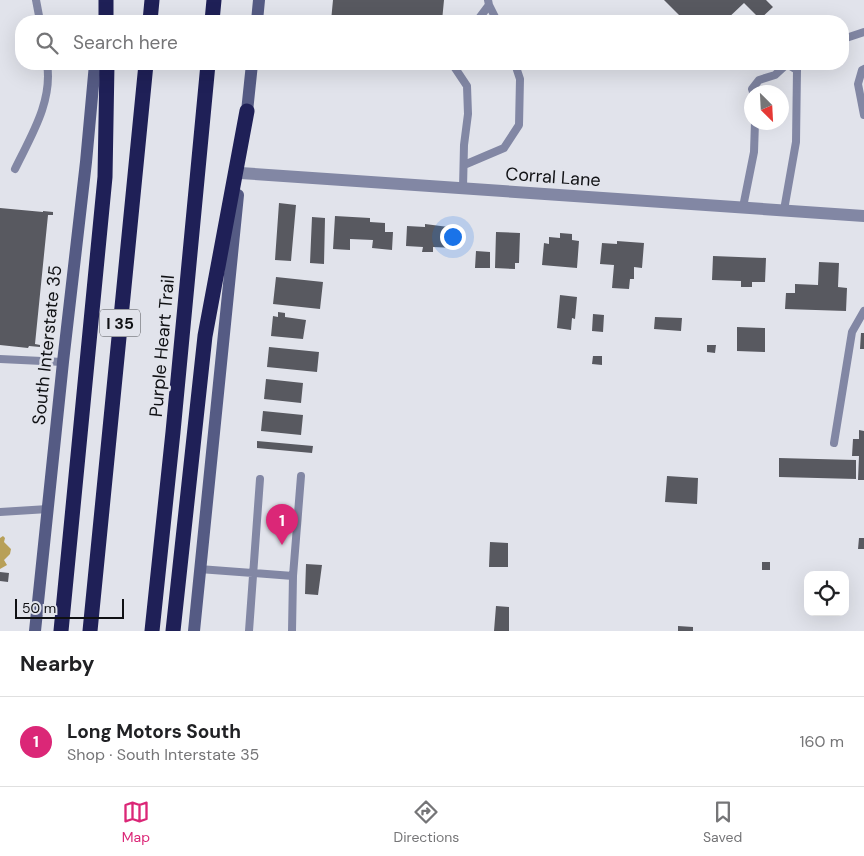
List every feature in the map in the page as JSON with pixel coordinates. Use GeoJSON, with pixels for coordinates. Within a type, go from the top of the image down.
{"type":"FeatureCollection","features":[{"type":"Feature","properties":{"kind":"highway"},"geometry":{"type":"LineString","coordinates":[[106,0],[106,15]]}},
{"type":"Feature","properties":{"kind":"highway"},"geometry":{"type":"LineString","coordinates":[[151,15],[152,0]]}},
{"type":"Feature","properties":{"kind":"highway"},"geometry":{"type":"LineString","coordinates":[[213,15],[214,0]]}},
{"type":"Feature","properties":{"kind":"highway"},"geometry":{"type":"LineString","coordinates":[[61,631],[105,177],[107,70]]}},
{"type":"Feature","properties":{"kind":"highway","name":"I 35"},"geometry":{"type":"LineString","coordinates":[[90,631],[145,70]]}},
{"type":"Feature","properties":{"kind":"highway","name":"Purple Heart Trail"},"geometry":{"type":"LineString","coordinates":[[152,631],[207,70]]}},
{"type":"Feature","properties":{"kind":"highway"},"geometry":{"type":"LineString","coordinates":[[173,631],[205,336],[247,111]]}},
{"type":"Feature","properties":{"kind":"main road"},"geometry":{"type":"LineString","coordinates":[[99,15],[100,0]]}},
{"type":"Feature","properties":{"kind":"main road"},"geometry":{"type":"LineString","coordinates":[[258,15],[259,0]]}},
{"type":"Feature","properties":{"kind":"main road","name":"South Interstate 35"},"geometry":{"type":"LineString","coordinates":[[35,631],[94,70]]}},
{"type":"Feature","properties":{"kind":"main road"},"geometry":{"type":"LineString","coordinates":[[194,631],[251,70]]}},
{"type":"Feature","properties":{"kind":"street","name":"Corral Lane"},"geometry":{"type":"LineString","coordinates":[[240,173],[864,216]]}},
{"type":"Feature","properties":{"kind":"lane"},"geometry":{"type":"LineString","coordinates":[[36,0],[39,15]]}},
{"type":"Feature","properties":{"kind":"lane"},"geometry":{"type":"LineString","coordinates":[[480,15],[488,2]]}},
{"type":"Feature","properties":{"kind":"lane"},"geometry":{"type":"LineString","coordinates":[[488,2],[494,15]]}},
{"type":"Feature","properties":{"kind":"lane"},"geometry":{"type":"LineString","coordinates":[[849,37],[864,32]]}},
{"type":"Feature","properties":{"kind":"lane"},"geometry":{"type":"LineString","coordinates":[[864,69],[858,84],[864,115]]}},
{"type":"Feature","properties":{"kind":"lane"},"geometry":{"type":"LineString","coordinates":[[15,169],[41,116],[49,75],[48,70]]}},
{"type":"Feature","properties":{"kind":"lane"},"geometry":{"type":"LineString","coordinates":[[456,70],[467,86],[468,114],[463,188]]}},
{"type":"Feature","properties":{"kind":"lane"},"geometry":{"type":"LineString","coordinates":[[464,165],[504,148],[519,125],[520,79],[517,70]]}},
{"type":"Feature","properties":{"kind":"lane"},"geometry":{"type":"LineString","coordinates":[[755,85],[759,80],[775,75],[780,70]]}},
{"type":"Feature","properties":{"kind":"lane"},"geometry":{"type":"LineString","coordinates":[[784,210],[796,142],[798,107],[797,70]]}},
{"type":"Feature","properties":{"kind":"lane"},"geometry":{"type":"LineString","coordinates":[[743,207],[754,152],[755,130]]}},
{"type":"Feature","properties":{"kind":"lane"},"geometry":{"type":"LineString","coordinates":[[834,443],[852,332],[864,311]]}},
{"type":"Feature","properties":{"kind":"lane"},"geometry":{"type":"LineString","coordinates":[[0,359],[62,362]]}},
{"type":"Feature","properties":{"kind":"lane"},"geometry":{"type":"LineString","coordinates":[[292,631],[293,576],[301,476]]}},
{"type":"Feature","properties":{"kind":"lane"},"geometry":{"type":"LineString","coordinates":[[249,631],[260,479]]}},
{"type":"Feature","properties":{"kind":"lane"},"geometry":{"type":"LineString","coordinates":[[0,512],[48,509]]}},
{"type":"Feature","properties":{"kind":"lane"},"geometry":{"type":"LineString","coordinates":[[199,569],[293,576]]}},
{"type":"Feature","properties":{"kind":"shaded area"},"geometry":{"type":"Polygon","coordinates":[[[3,536],[5,538],[4,542],[11,549],[10,554],[4,560],[7,565],[0,569],[0,538],[3,536]]]}},
{"type":"Feature","properties":{"kind":"building"},"geometry":{"type":"Polygon","coordinates":[[[333,0],[444,0],[443,15],[332,15],[333,0]]]}},
{"type":"Feature","properties":{"kind":"building"},"geometry":{"type":"Polygon","coordinates":[[[664,0],[766,0],[773,7],[764,15],[756,15],[744,3],[731,15],[679,15],[664,0]]]}},
{"type":"Feature","properties":{"kind":"building"},"geometry":{"type":"Polygon","coordinates":[[[279,203],[296,205],[291,261],[275,260],[279,203]]]}},
{"type":"Feature","properties":{"kind":"building"},"geometry":{"type":"Polygon","coordinates":[[[0,208],[53,212],[53,215],[48,215],[35,344],[40,345],[40,347],[29,346],[28,348],[0,345],[0,208]]]}},
{"type":"Feature","properties":{"kind":"building"},"geometry":{"type":"Polygon","coordinates":[[[335,216],[370,218],[370,222],[385,223],[385,232],[393,232],[392,250],[372,248],[373,240],[350,239],[350,250],[333,249],[335,216]]]}},
{"type":"Feature","properties":{"kind":"building"},"geometry":{"type":"Polygon","coordinates":[[[312,217],[325,218],[324,264],[310,263],[312,217]]]}},
{"type":"Feature","properties":{"kind":"building"},"geometry":{"type":"Polygon","coordinates":[[[425,224],[456,228],[455,248],[433,247],[433,252],[422,252],[423,247],[406,246],[407,226],[425,227],[425,224]]]}},
{"type":"Feature","properties":{"kind":"building"},"geometry":{"type":"Polygon","coordinates":[[[496,232],[520,233],[519,263],[515,263],[515,269],[495,268],[496,232]]]}},
{"type":"Feature","properties":{"kind":"building"},"geometry":{"type":"Polygon","coordinates":[[[560,233],[572,234],[572,240],[579,241],[577,268],[542,265],[544,243],[549,244],[549,237],[560,238],[560,233]]]}},
{"type":"Feature","properties":{"kind":"building"},"geometry":{"type":"Polygon","coordinates":[[[617,241],[644,243],[642,268],[634,267],[634,279],[630,279],[629,289],[612,288],[614,265],[600,264],[602,243],[617,244],[617,241]]]}},
{"type":"Feature","properties":{"kind":"building"},"geometry":{"type":"Polygon","coordinates":[[[476,251],[490,252],[490,268],[475,268],[476,251]]]}},
{"type":"Feature","properties":{"kind":"building"},"geometry":{"type":"Polygon","coordinates":[[[713,256],[766,258],[765,282],[752,282],[752,287],[741,287],[741,281],[712,280],[713,256]]]}},
{"type":"Feature","properties":{"kind":"building"},"geometry":{"type":"Polygon","coordinates":[[[819,262],[839,263],[838,287],[847,288],[846,311],[785,309],[786,293],[795,293],[795,284],[818,285],[819,262]]]}},
{"type":"Feature","properties":{"kind":"building"},"geometry":{"type":"Polygon","coordinates":[[[276,277],[323,282],[320,309],[273,304],[276,277]]]}},
{"type":"Feature","properties":{"kind":"building"},"geometry":{"type":"Polygon","coordinates":[[[560,295],[577,297],[575,319],[572,318],[571,330],[557,328],[560,295]]]}},
{"type":"Feature","properties":{"kind":"building"},"geometry":{"type":"Polygon","coordinates":[[[278,312],[285,313],[285,317],[306,320],[303,339],[271,336],[273,316],[278,317],[278,312]]]}},
{"type":"Feature","properties":{"kind":"building"},"geometry":{"type":"Polygon","coordinates":[[[593,314],[604,315],[603,332],[592,331],[593,314]]]}},
{"type":"Feature","properties":{"kind":"building"},"geometry":{"type":"Polygon","coordinates":[[[655,317],[682,318],[681,331],[654,329],[655,317]]]}},
{"type":"Feature","properties":{"kind":"building"},"geometry":{"type":"Polygon","coordinates":[[[737,327],[765,328],[765,352],[737,351],[737,327]]]}},
{"type":"Feature","properties":{"kind":"building"},"geometry":{"type":"Polygon","coordinates":[[[861,333],[864,333],[864,349],[860,349],[861,333]]]}},
{"type":"Feature","properties":{"kind":"building"},"geometry":{"type":"Polygon","coordinates":[[[707,345],[716,345],[715,353],[707,352],[707,345]]]}},
{"type":"Feature","properties":{"kind":"building"},"geometry":{"type":"Polygon","coordinates":[[[269,347],[319,352],[317,372],[267,367],[269,347]]]}},
{"type":"Feature","properties":{"kind":"building"},"geometry":{"type":"Polygon","coordinates":[[[593,356],[602,356],[602,365],[592,364],[593,356]]]}},
{"type":"Feature","properties":{"kind":"building"},"geometry":{"type":"Polygon","coordinates":[[[266,379],[303,383],[301,403],[264,399],[266,379]]]}},
{"type":"Feature","properties":{"kind":"building"},"geometry":{"type":"Polygon","coordinates":[[[263,411],[303,415],[301,435],[261,431],[263,411]]]}},
{"type":"Feature","properties":{"kind":"building"},"geometry":{"type":"Polygon","coordinates":[[[859,430],[864,431],[864,480],[858,480],[859,456],[852,456],[853,439],[859,439],[859,430]]]}},
{"type":"Feature","properties":{"kind":"building"},"geometry":{"type":"Polygon","coordinates":[[[257,441],[313,446],[312,453],[257,448],[257,441]]]}},
{"type":"Feature","properties":{"kind":"building"},"geometry":{"type":"Polygon","coordinates":[[[779,458],[856,460],[856,479],[779,477],[779,458]]]}},
{"type":"Feature","properties":{"kind":"building"},"geometry":{"type":"Polygon","coordinates":[[[667,476],[698,478],[697,504],[665,502],[667,476]]]}},
{"type":"Feature","properties":{"kind":"building"},"geometry":{"type":"Polygon","coordinates":[[[859,538],[864,538],[864,549],[858,549],[859,538]]]}},
{"type":"Feature","properties":{"kind":"building"},"geometry":{"type":"Polygon","coordinates":[[[490,542],[508,543],[508,567],[489,567],[490,542]]]}},
{"type":"Feature","properties":{"kind":"building"},"geometry":{"type":"Polygon","coordinates":[[[762,562],[770,562],[770,570],[762,570],[762,562]]]}},
{"type":"Feature","properties":{"kind":"building"},"geometry":{"type":"Polygon","coordinates":[[[306,564],[322,565],[318,595],[305,594],[306,564]]]}},
{"type":"Feature","properties":{"kind":"building"},"geometry":{"type":"Polygon","coordinates":[[[0,572],[9,573],[8,582],[0,581],[0,572]]]}},
{"type":"Feature","properties":{"kind":"building"},"geometry":{"type":"Polygon","coordinates":[[[496,606],[509,607],[509,631],[494,631],[496,606]]]}},
{"type":"Feature","properties":{"kind":"building"},"geometry":{"type":"Polygon","coordinates":[[[678,626],[693,627],[693,631],[678,631],[678,626]]]}},
{"type":"Feature","properties":{"kind":"place","name":"Long Motors South"},"geometry":{"type":"Point","coordinates":[282,545]}}]}
